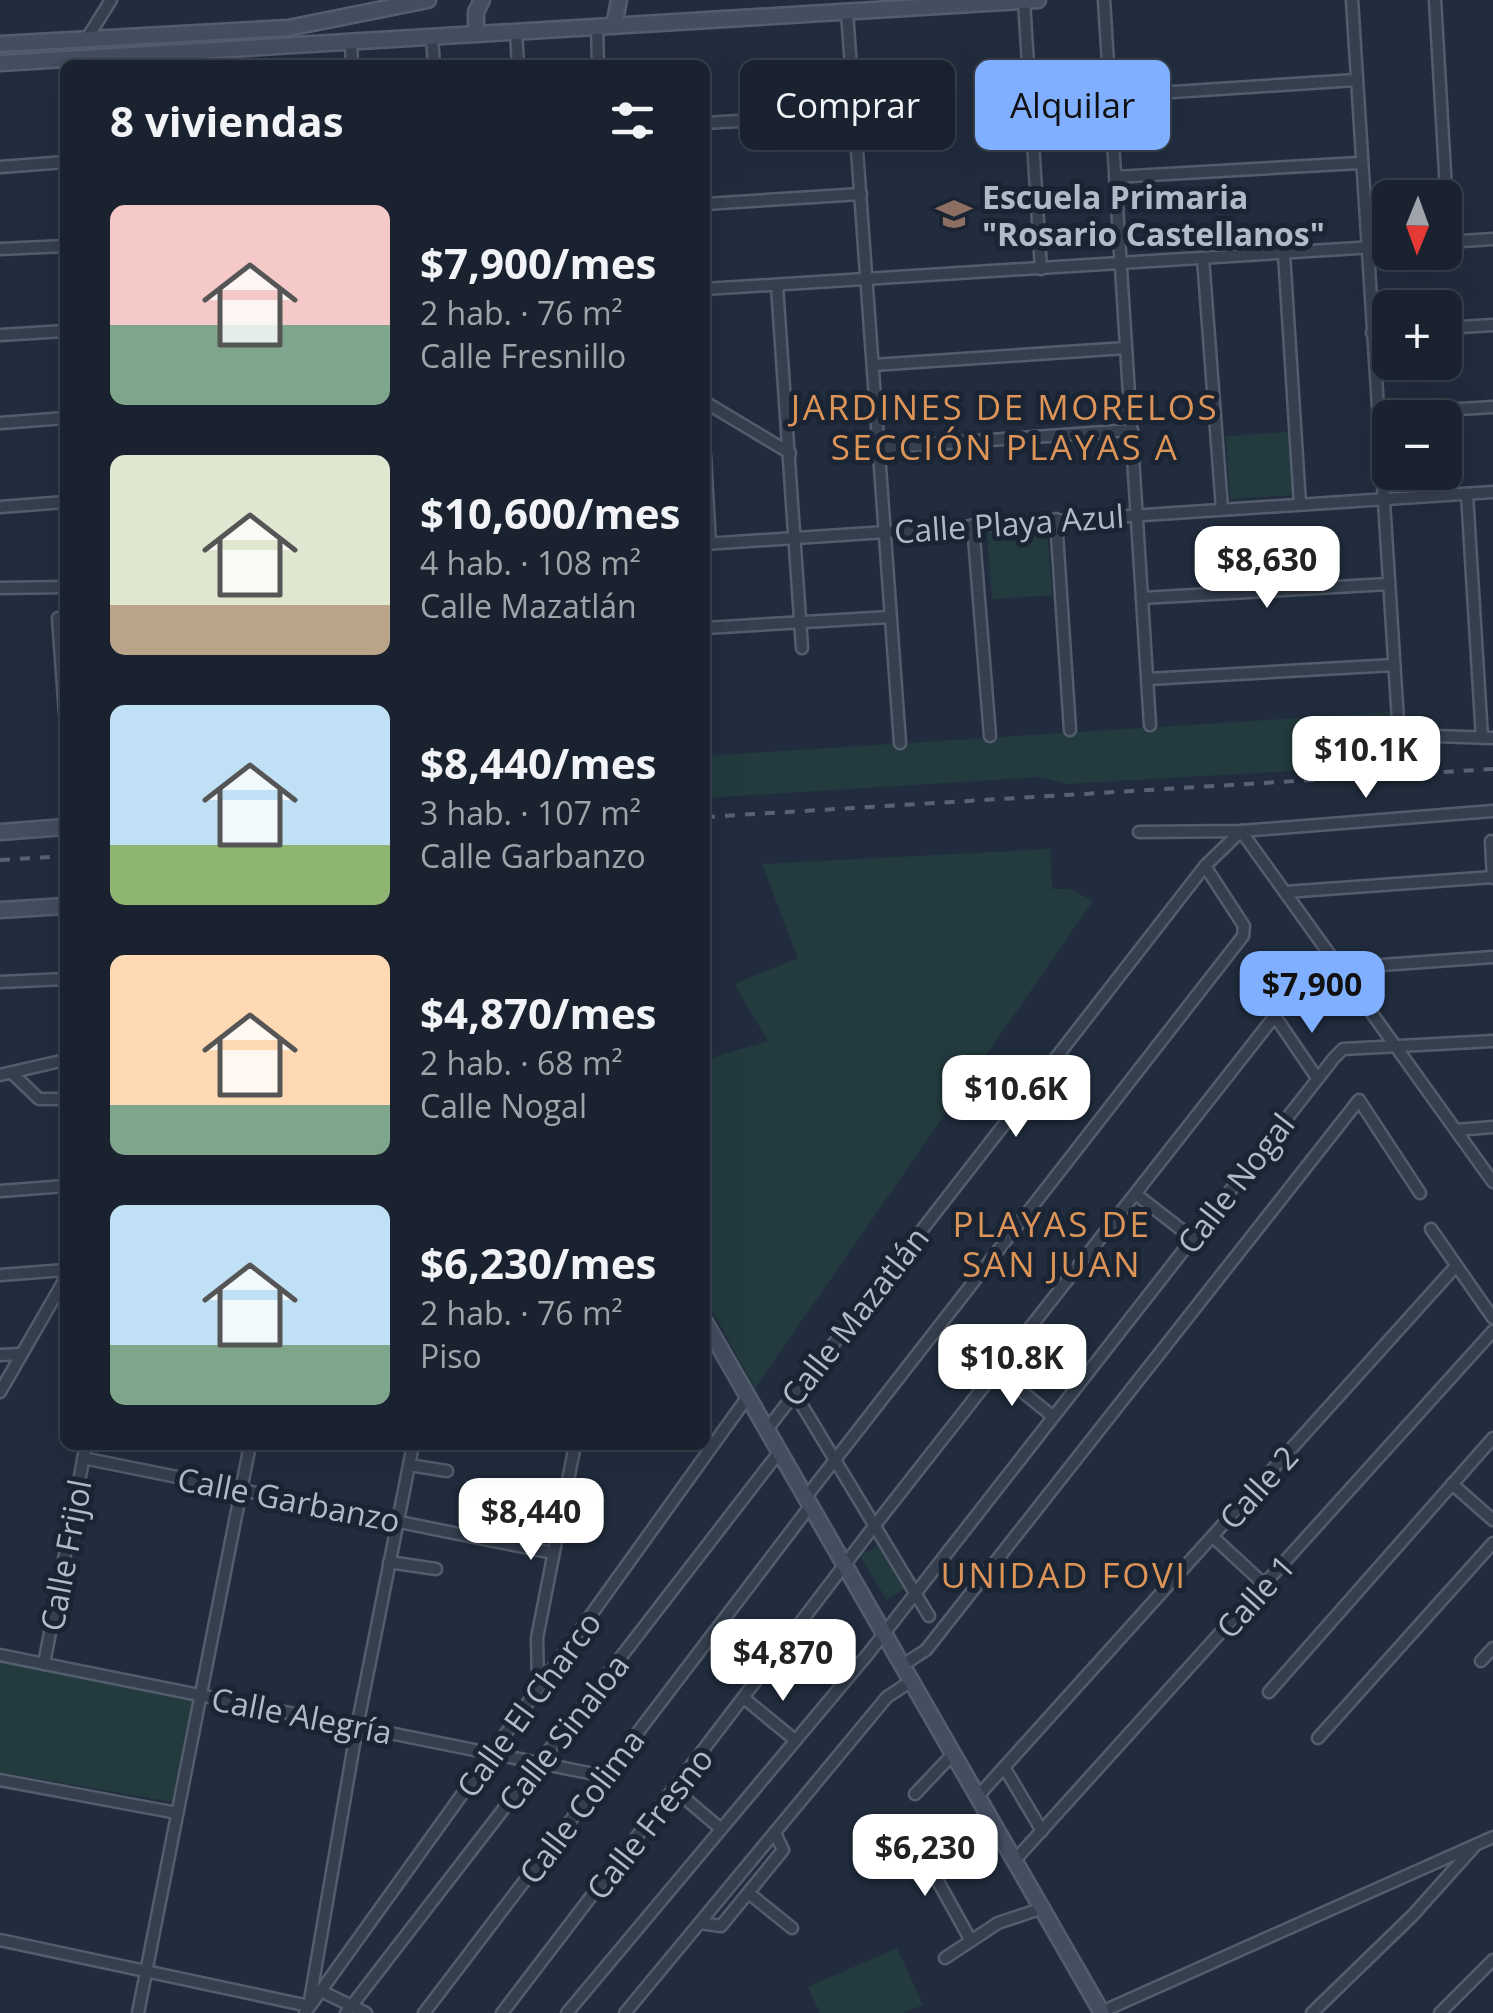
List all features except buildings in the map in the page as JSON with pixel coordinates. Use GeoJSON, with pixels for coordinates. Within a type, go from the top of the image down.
{"type":"FeatureCollection","features":[{"type":"Feature","properties":{"kind":"street"},"geometry":{"type":"LineString","coordinates":[[86,40],[111,0]]}},
{"type":"Feature","properties":{"kind":"street"},"geometry":{"type":"LineString","coordinates":[[0,44],[254,31],[330,21],[424,0]]}},
{"type":"Feature","properties":{"kind":"street"},"geometry":{"type":"LineString","coordinates":[[476,34],[474,23],[482,0]]}},
{"type":"Feature","properties":{"kind":"street"},"geometry":{"type":"LineString","coordinates":[[614,26],[619,0]]}},
{"type":"Feature","properties":{"kind":"street"},"geometry":{"type":"LineString","coordinates":[[0,62],[106,60],[1038,0]]}},
{"type":"Feature","properties":{"kind":"street"},"geometry":{"type":"LineString","coordinates":[[1104,0],[1108,60]]}},
{"type":"Feature","properties":{"kind":"street"},"geometry":{"type":"LineString","coordinates":[[1352,0],[1372,333]]}},
{"type":"Feature","properties":{"kind":"street"},"geometry":{"type":"LineString","coordinates":[[1435,0],[1444,180]]}},
{"type":"Feature","properties":{"kind":"street"},"geometry":{"type":"LineString","coordinates":[[1024,1],[1041,269]]}},
{"type":"Feature","properties":{"kind":"street"},"geometry":{"type":"LineString","coordinates":[[847,12],[851,60]]}},
{"type":"Feature","properties":{"kind":"street"},"geometry":{"type":"LineString","coordinates":[[330,21],[350,60]]}},
{"type":"Feature","properties":{"kind":"street"},"geometry":{"type":"LineString","coordinates":[[596,27],[598,60]]}},
{"type":"Feature","properties":{"kind":"street"},"geometry":{"type":"LineString","coordinates":[[516,32],[518,60]]}},
{"type":"Feature","properties":{"kind":"street"},"geometry":{"type":"LineString","coordinates":[[432,37],[434,60]]}},
{"type":"Feature","properties":{"kind":"street"},"geometry":{"type":"LineString","coordinates":[[26,43],[28,60]]}},
{"type":"Feature","properties":{"kind":"street"},"geometry":{"type":"LineString","coordinates":[[1170,92],[1356,80]]}},
{"type":"Feature","properties":{"kind":"street"},"geometry":{"type":"LineString","coordinates":[[710,123],[740,121]]}},
{"type":"Feature","properties":{"kind":"street"},"geometry":{"type":"LineString","coordinates":[[858,150],[900,743]]}},
{"type":"Feature","properties":{"kind":"street"},"geometry":{"type":"LineString","coordinates":[[1114,150],[1140,515],[1150,725]]}},
{"type":"Feature","properties":{"kind":"street"},"geometry":{"type":"LineString","coordinates":[[0,167],[60,162]]}},
{"type":"Feature","properties":{"kind":"street"},"geometry":{"type":"LineString","coordinates":[[1116,177],[1359,163]]}},
{"type":"Feature","properties":{"kind":"street"},"geometry":{"type":"LineString","coordinates":[[710,204],[860,194]]}},
{"type":"Feature","properties":{"kind":"street"},"geometry":{"type":"LineString","coordinates":[[1462,241],[1493,239]]}},
{"type":"Feature","properties":{"kind":"street"},"geometry":{"type":"LineString","coordinates":[[0,249],[60,246]]}},
{"type":"Feature","properties":{"kind":"street"},"geometry":{"type":"LineString","coordinates":[[710,290],[1372,247]]}},
{"type":"Feature","properties":{"kind":"street"},"geometry":{"type":"LineString","coordinates":[[1284,254],[1300,504]]}},
{"type":"Feature","properties":{"kind":"street"},"geometry":{"type":"LineString","coordinates":[[1203,258],[1222,508]]}},
{"type":"Feature","properties":{"kind":"street"},"geometry":{"type":"LineString","coordinates":[[776,286],[802,648]]}},
{"type":"Feature","properties":{"kind":"street"},"geometry":{"type":"LineString","coordinates":[[1462,327],[1493,325]]}},
{"type":"Feature","properties":{"kind":"street"},"geometry":{"type":"LineString","coordinates":[[0,334],[60,330]]}},
{"type":"Feature","properties":{"kind":"street"},"geometry":{"type":"LineString","coordinates":[[873,364],[1126,348]]}},
{"type":"Feature","properties":{"kind":"street"},"geometry":{"type":"LineString","coordinates":[[710,405],[790,453]]}},
{"type":"Feature","properties":{"kind":"street"},"geometry":{"type":"LineString","coordinates":[[1462,409],[1493,407]]}},
{"type":"Feature","properties":{"kind":"street"},"geometry":{"type":"LineString","coordinates":[[0,423],[60,418]]}},
{"type":"Feature","properties":{"kind":"street"},"geometry":{"type":"LineString","coordinates":[[878,448],[1132,430]]}},
{"type":"Feature","properties":{"kind":"street"},"geometry":{"type":"LineString","coordinates":[[1383,490],[1398,720],[1408,735],[1487,738],[1467,494]]}},
{"type":"Feature","properties":{"kind":"street","name":"Calle Playa Azul"},"geometry":{"type":"LineString","coordinates":[[710,544],[1493,492]]}},
{"type":"Feature","properties":{"kind":"street"},"geometry":{"type":"LineString","coordinates":[[0,507],[60,502]]}},
{"type":"Feature","properties":{"kind":"street"},"geometry":{"type":"LineString","coordinates":[[1056,520],[1070,730]]}},
{"type":"Feature","properties":{"kind":"street"},"geometry":{"type":"LineString","coordinates":[[973,525],[990,736]]}},
{"type":"Feature","properties":{"kind":"street"},"geometry":{"type":"LineString","coordinates":[[1142,598],[1389,584]]}},
{"type":"Feature","properties":{"kind":"street"},"geometry":{"type":"LineString","coordinates":[[0,588],[60,586]]}},
{"type":"Feature","properties":{"kind":"street"},"geometry":{"type":"LineString","coordinates":[[710,628],[890,617]]}},
{"type":"Feature","properties":{"kind":"street"},"geometry":{"type":"LineString","coordinates":[[58,618],[60,645]]}},
{"type":"Feature","properties":{"kind":"street"},"geometry":{"type":"LineString","coordinates":[[1148,679],[1394,665]]}},
{"type":"Feature","properties":{"kind":"street"},"geometry":{"type":"LineString","coordinates":[[1139,832],[1240,831],[1493,812]]}},
{"type":"Feature","properties":{"kind":"street"},"geometry":{"type":"LineString","coordinates":[[0,832],[60,827]]}},
{"type":"Feature","properties":{"kind":"street"},"geometry":{"type":"LineString","coordinates":[[1240,831],[1493,1182]]}},
{"type":"Feature","properties":{"kind":"street","name":"Calle Mazatlán"},"geometry":{"type":"LineString","coordinates":[[768,1428],[1205,866],[1240,831]]}},
{"type":"Feature","properties":{"kind":"street"},"geometry":{"type":"LineString","coordinates":[[1285,892],[1493,877],[1491,841]]}},
{"type":"Feature","properties":{"kind":"street","name":"Calle Colima"},"geometry":{"type":"LineString","coordinates":[[424,2013],[836,1460],[1243,936],[1244,926],[1205,866]]}},
{"type":"Feature","properties":{"kind":"street"},"geometry":{"type":"LineString","coordinates":[[0,910],[60,906]]}},
{"type":"Feature","properties":{"kind":"street"},"geometry":{"type":"LineString","coordinates":[[1340,968],[1493,957]]}},
{"type":"Feature","properties":{"kind":"street"},"geometry":{"type":"LineString","coordinates":[[0,982],[60,979]]}},
{"type":"Feature","properties":{"kind":"street"},"geometry":{"type":"LineString","coordinates":[[1262,997],[1318,1078]]}},
{"type":"Feature","properties":{"kind":"street","name":"Calle Fresno"},"geometry":{"type":"LineString","coordinates":[[502,2013],[875,1525],[1274,1018]]}},
{"type":"Feature","properties":{"kind":"street","name":"Calle Nogal"},"geometry":{"type":"LineString","coordinates":[[567,2013],[884,1631],[1343,1049],[1493,1042]]}},
{"type":"Feature","properties":{"kind":"street"},"geometry":{"type":"LineString","coordinates":[[0,1074],[60,1061]]}},
{"type":"Feature","properties":{"kind":"street"},"geometry":{"type":"LineString","coordinates":[[13,1074],[40,1099],[60,1099]]}},
{"type":"Feature","properties":{"kind":"street"},"geometry":{"type":"LineString","coordinates":[[904,1665],[926,1650],[1359,1100],[1420,1193]]}},
{"type":"Feature","properties":{"kind":"street"},"geometry":{"type":"LineString","coordinates":[[1456,1130],[1493,1127]]}},
{"type":"Feature","properties":{"kind":"street"},"geometry":{"type":"LineString","coordinates":[[0,1191],[60,1186]]}},
{"type":"Feature","properties":{"kind":"street"},"geometry":{"type":"LineString","coordinates":[[1137,1194],[1192,1238]]}},
{"type":"Feature","properties":{"kind":"street"},"geometry":{"type":"LineString","coordinates":[[1432,1228],[1493,1318]]}},
{"type":"Feature","properties":{"kind":"street","name":"Calle 2"},"geometry":{"type":"LineString","coordinates":[[978,1795],[1456,1266]]}},
{"type":"Feature","properties":{"kind":"street"},"geometry":{"type":"LineString","coordinates":[[0,1275],[60,1270]]}},
{"type":"Feature","properties":{"kind":"street"},"geometry":{"type":"LineString","coordinates":[[0,1392],[60,1288]]}},
{"type":"Feature","properties":{"kind":"street","name":"Calle 1"},"geometry":{"type":"LineString","coordinates":[[1016,1860],[1493,1331]]}},
{"type":"Feature","properties":{"kind":"street"},"geometry":{"type":"LineString","coordinates":[[710,1335],[749,1395],[1101,2013],[1493,1837]]}},
{"type":"Feature","properties":{"kind":"street"},"geometry":{"type":"LineString","coordinates":[[0,1355],[21,1354]]}},
{"type":"Feature","properties":{"kind":"street"},"geometry":{"type":"LineString","coordinates":[[998,1372],[1051,1415]]}},
{"type":"Feature","properties":{"kind":"street"},"geometry":{"type":"LineString","coordinates":[[794,1392],[929,1616]]}},
{"type":"Feature","properties":{"kind":"street","name":"Calle El Charco"},"geometry":{"type":"LineString","coordinates":[[710,1449],[749,1395]]}},
{"type":"Feature","properties":{"kind":"street"},"geometry":{"type":"LineString","coordinates":[[1269,1692],[1493,1438]]}},
{"type":"Feature","properties":{"kind":"street","name":"Calle Frijol"},"geometry":{"type":"LineString","coordinates":[[44,1664],[85,1450]]}},
{"type":"Feature","properties":{"kind":"street"},"geometry":{"type":"LineString","coordinates":[[138,2013],[249,1450]]}},
{"type":"Feature","properties":{"kind":"street"},"geometry":{"type":"LineString","coordinates":[[0,1940],[146,1970],[307,2010],[357,1727],[412,1450]]}},
{"type":"Feature","properties":{"kind":"street"},"geometry":{"type":"LineString","coordinates":[[538,1686],[537,1638],[574,1450]]}},
{"type":"Feature","properties":{"kind":"street","name":"Calle El Charco"},"geometry":{"type":"LineString","coordinates":[[307,2010],[709,1450]]}},
{"type":"Feature","properties":{"kind":"street","name":"Calle Sinaloa"},"geometry":{"type":"LineString","coordinates":[[349,2009],[780,1451]]}},
{"type":"Feature","properties":{"kind":"street","name":"Calle Garbanzo"},"geometry":{"type":"LineString","coordinates":[[83,1458],[553,1554]]}},
{"type":"Feature","properties":{"kind":"street"},"geometry":{"type":"LineString","coordinates":[[409,1465],[447,1470]]}},
{"type":"Feature","properties":{"kind":"street"},"geometry":{"type":"LineString","coordinates":[[1452,1484],[1493,1520]]}},
{"type":"Feature","properties":{"kind":"street"},"geometry":{"type":"LineString","coordinates":[[1213,1537],[1265,1585]]}},
{"type":"Feature","properties":{"kind":"street"},"geometry":{"type":"LineString","coordinates":[[1318,1738],[1493,1543]]}},
{"type":"Feature","properties":{"kind":"street"},"geometry":{"type":"LineString","coordinates":[[389,1562],[436,1569]]}},
{"type":"Feature","properties":{"kind":"street"},"geometry":{"type":"LineString","coordinates":[[1481,1661],[1493,1648]]}},
{"type":"Feature","properties":{"kind":"street","name":"Calle Alegría"},"geometry":{"type":"LineString","coordinates":[[0,1655],[604,1776]]}},
{"type":"Feature","properties":{"kind":"street"},"geometry":{"type":"LineString","coordinates":[[624,2013],[887,1697],[913,1680]]}},
{"type":"Feature","properties":{"kind":"street"},"geometry":{"type":"LineString","coordinates":[[745,1699],[795,1740]]}},
{"type":"Feature","properties":{"kind":"street"},"geometry":{"type":"LineString","coordinates":[[915,1794],[954,1753]]}},
{"type":"Feature","properties":{"kind":"street"},"geometry":{"type":"LineString","coordinates":[[1004,1767],[1042,1831]]}},
{"type":"Feature","properties":{"kind":"street"},"geometry":{"type":"LineString","coordinates":[[0,1780],[177,1813]]}},
{"type":"Feature","properties":{"kind":"street"},"geometry":{"type":"LineString","coordinates":[[675,1790],[721,1829]]}},
{"type":"Feature","properties":{"kind":"street"},"geometry":{"type":"LineString","coordinates":[[700,1923],[721,1926],[751,1895],[783,1850],[775,1832]]}},
{"type":"Feature","properties":{"kind":"street"},"geometry":{"type":"LineString","coordinates":[[915,1840],[970,1939]]}},
{"type":"Feature","properties":{"kind":"street"},"geometry":{"type":"LineString","coordinates":[[1312,2013],[1413,1915],[1477,1844]]}},
{"type":"Feature","properties":{"kind":"street"},"geometry":{"type":"LineString","coordinates":[[751,1895],[792,1928]]}},
{"type":"Feature","properties":{"kind":"street"},"geometry":{"type":"LineString","coordinates":[[945,1958],[970,1939],[1042,1908]]}},
{"type":"Feature","properties":{"kind":"street"},"geometry":{"type":"LineString","coordinates":[[1440,2013],[1493,1960]]}},
{"type":"Feature","properties":{"kind":"street"},"geometry":{"type":"LineString","coordinates":[[323,1992],[349,2009],[366,2013]]}},
{"type":"Feature","properties":{"kind":"green space"},"geometry":{"type":"Polygon","coordinates":[[[1290,432],[1294,495],[1230,499],[1226,436],[1290,432]]]}},
{"type":"Feature","properties":{"kind":"green space"},"geometry":{"type":"Polygon","coordinates":[[[1047,528],[1052,595],[992,599],[987,532],[1047,528]]]}},
{"type":"Feature","properties":{"kind":"green space"},"geometry":{"type":"Polygon","coordinates":[[[1391,712],[1395,765],[1066,784],[1041,777],[710,798],[710,756],[1391,712]]]}},
{"type":"Feature","properties":{"kind":"green space"},"geometry":{"type":"Polygon","coordinates":[[[1050,849],[1052,889],[1070,889],[1093,901],[755,1388],[710,1307],[710,1058],[768,1041],[734,984],[798,958],[762,864],[1050,849]]]}},
{"type":"Feature","properties":{"kind":"green space"},"geometry":{"type":"Polygon","coordinates":[[[878,1546],[904,1589],[887,1600],[860,1556],[878,1546]]]}},
{"type":"Feature","properties":{"kind":"green space"},"geometry":{"type":"Polygon","coordinates":[[[0,1661],[192,1700],[172,1802],[0,1772],[0,1661]]]}},
{"type":"Feature","properties":{"kind":"green space"},"geometry":{"type":"Polygon","coordinates":[[[897,1948],[923,2005],[904,2013],[820,2013],[808,1987],[897,1948]]]}},
{"type":"Feature","properties":{"kind":"railway"},"geometry":{"type":"LineString","coordinates":[[710,817],[1493,769]]}},
{"type":"Feature","properties":{"kind":"railway"},"geometry":{"type":"LineString","coordinates":[[0,860],[60,856]]}},
{"type":"Feature","properties":{"kind":"place","name":"Escuela Primaria \"Rosario Castellanos\""},"geometry":{"type":"Point","coordinates":[954,214]}},
{"type":"Feature","properties":{"kind":"district","name":"JARDINES DE MORELOS SECCIÓN PLAYAS A"},"geometry":{"type":"Point","coordinates":[1005,426]}},
{"type":"Feature","properties":{"kind":"district","name":"PLAYAS DE SAN JUAN"},"geometry":{"type":"Point","coordinates":[1052,1243]}},
{"type":"Feature","properties":{"kind":"district","name":"UNIDAD FOVI"},"geometry":{"type":"Point","coordinates":[1064,1574]}}]}
